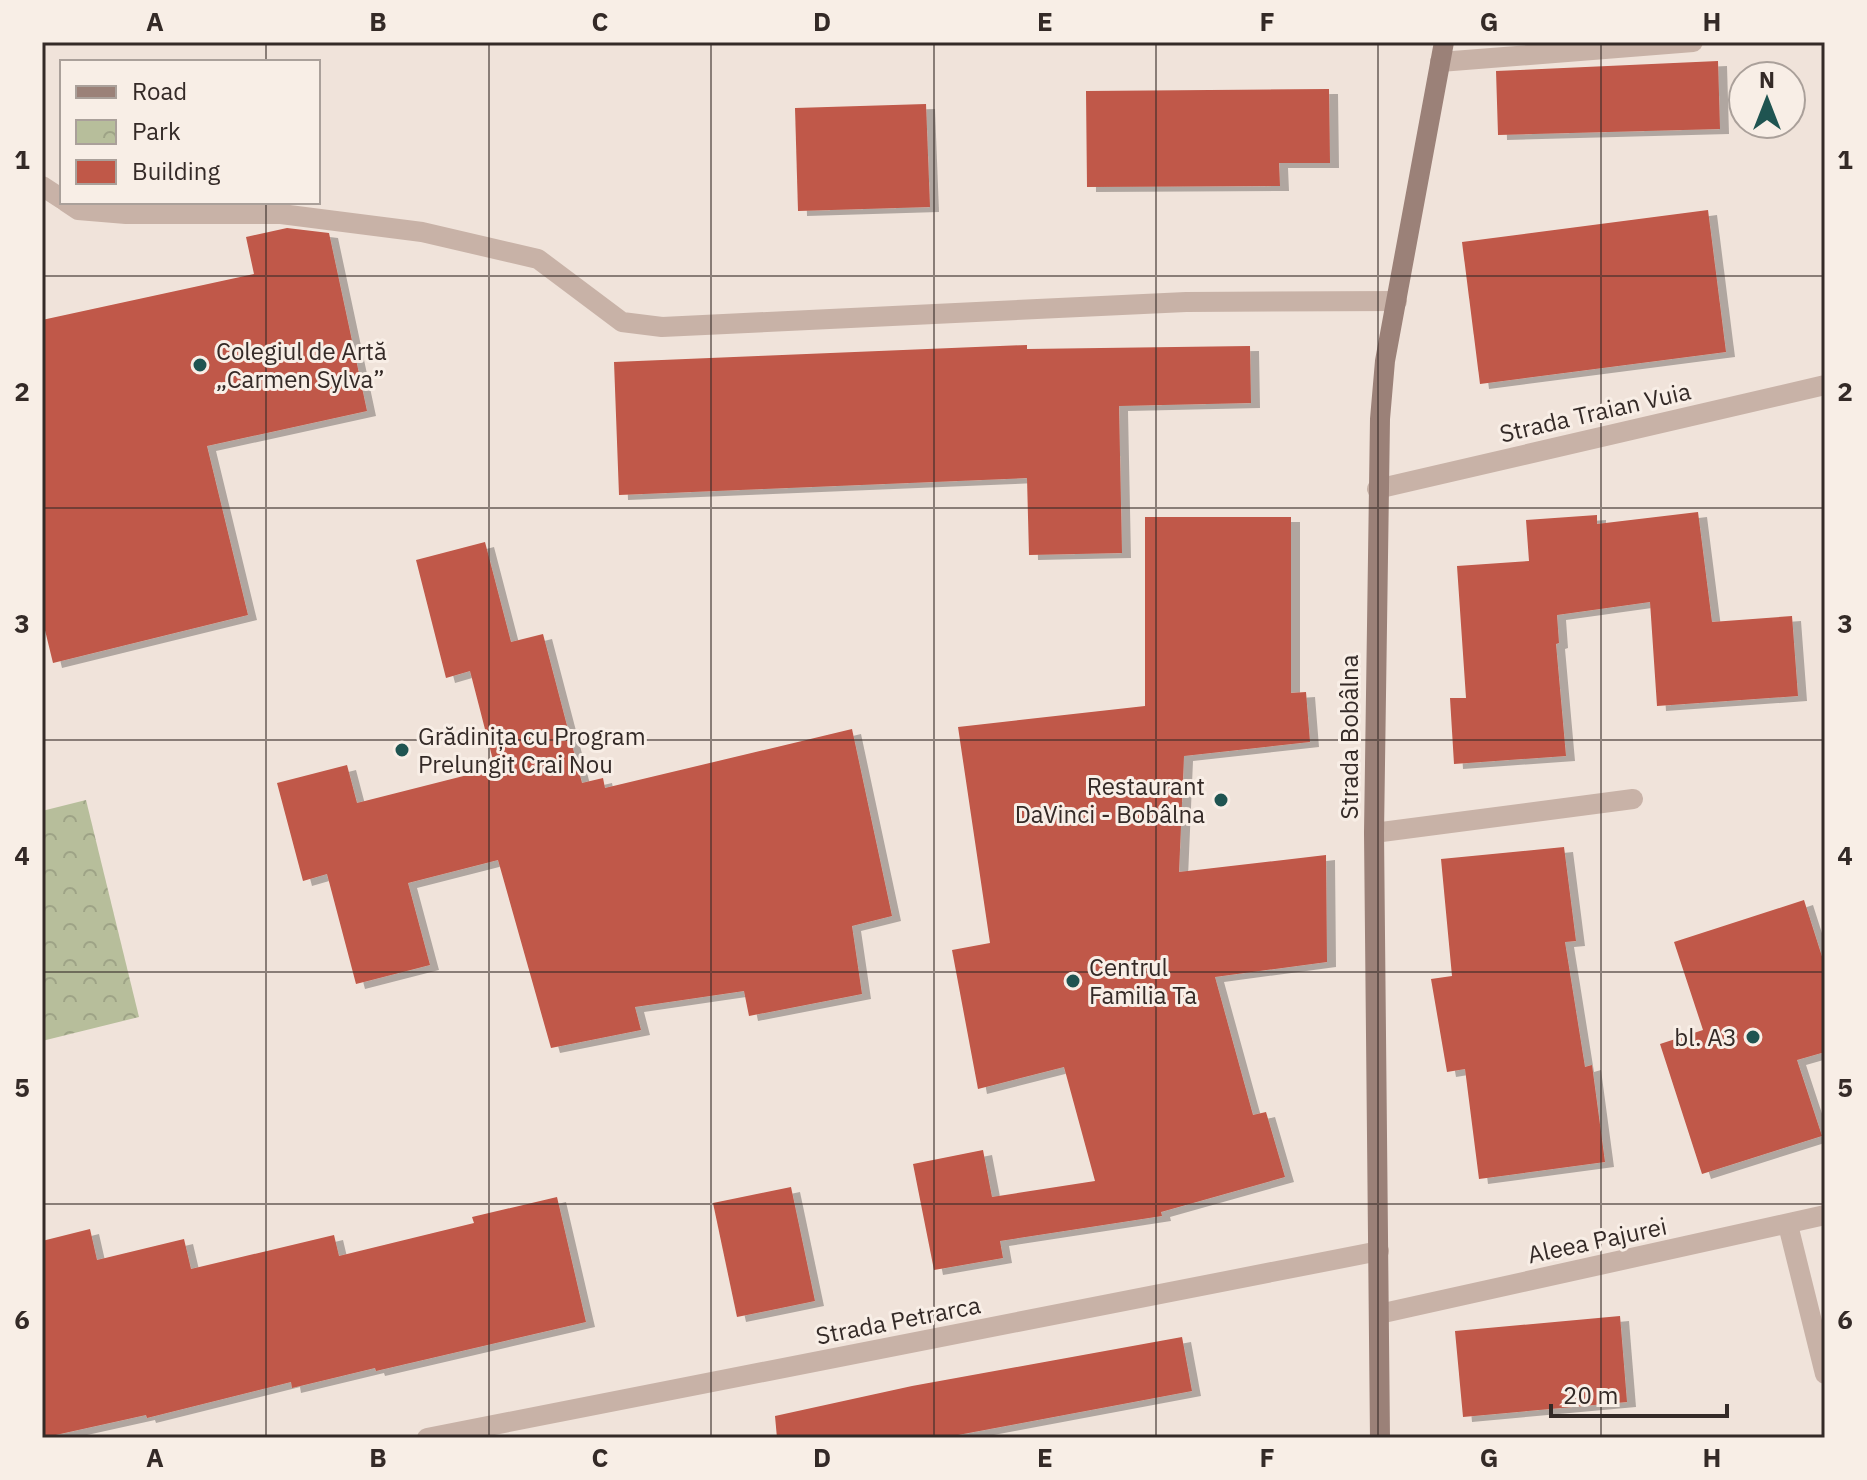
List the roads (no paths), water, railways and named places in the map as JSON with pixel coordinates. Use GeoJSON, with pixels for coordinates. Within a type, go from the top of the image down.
{"type":"FeatureCollection","features":[{"type":"Feature","properties":{"kind":"main road","name":"Strada Bobâlna"},"geometry":{"type":"LineString","coordinates":[[1380,1438],[1374,833],[1377,489],[1385,361],[1442,52]]}},
{"type":"Feature","properties":{"kind":"street"},"geometry":{"type":"LineString","coordinates":[[1442,52],[1693,42]]}},
{"type":"Feature","properties":{"kind":"street"},"geometry":{"type":"LineString","coordinates":[[42,186],[60,198]]}},
{"type":"Feature","properties":{"kind":"street"},"geometry":{"type":"LineString","coordinates":[[69,204],[78,210],[126,214],[281,214],[422,232],[538,259],[622,322],[662,327],[1186,302],[1397,301]]}},
{"type":"Feature","properties":{"kind":"street","name":"Strada Traian Vuia"},"geometry":{"type":"LineString","coordinates":[[1377,489],[1825,385]]}},
{"type":"Feature","properties":{"kind":"street"},"geometry":{"type":"LineString","coordinates":[[1374,833],[1633,799]]}},
{"type":"Feature","properties":{"kind":"street","name":"Aleea Pajurei"},"geometry":{"type":"LineString","coordinates":[[1379,1314],[1825,1215]]}},
{"type":"Feature","properties":{"kind":"street"},"geometry":{"type":"LineString","coordinates":[[1788,1225],[1825,1374]]}},
{"type":"Feature","properties":{"kind":"street","name":"Strada Petrarca"},"geometry":{"type":"LineString","coordinates":[[427,1438],[1379,1251]]}},
{"type":"Feature","properties":{"kind":"place","name":"Colegiul de Artă „Carmen Sylva”"},"geometry":{"type":"Point","coordinates":[200,365]}},
{"type":"Feature","properties":{"kind":"place","name":"Grădinița cu Program Prelungit Crai Nou"},"geometry":{"type":"Point","coordinates":[402,750]}},
{"type":"Feature","properties":{"kind":"place","name":"Restaurant DaVinci - Bobâlna"},"geometry":{"type":"Point","coordinates":[1221,800]}},
{"type":"Feature","properties":{"kind":"place","name":"Centrul Familia Ta"},"geometry":{"type":"Point","coordinates":[1073,981]}},
{"type":"Feature","properties":{"kind":"place","name":"bl. A3"},"geometry":{"type":"Point","coordinates":[1753,1037]}}]}
